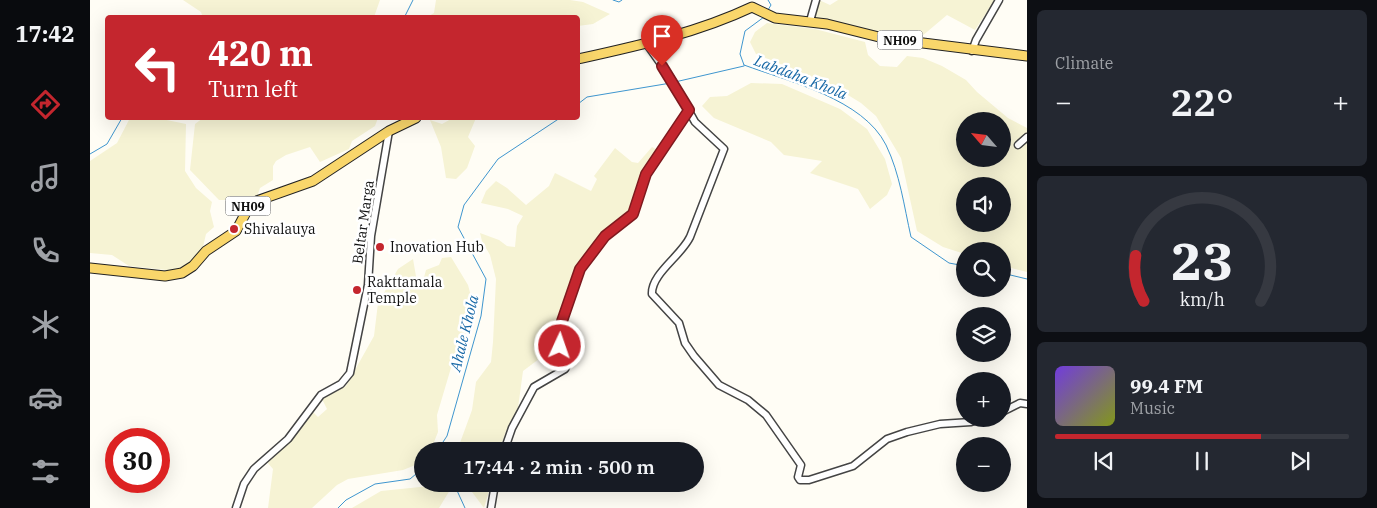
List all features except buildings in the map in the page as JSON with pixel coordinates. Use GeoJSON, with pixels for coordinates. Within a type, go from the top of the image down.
{"type":"FeatureCollection","features":[{"type":"Feature","properties":{"kind":"main road","name":"NH09"},"geometry":{"type":"LineString","coordinates":[[580,59],[646,43],[729,18],[752,7],[774,18],[810,21],[883,38],[972,51],[1027,56]]}},
{"type":"Feature","properties":{"kind":"main road","name":"NH09"},"geometry":{"type":"LineString","coordinates":[[90,268],[165,276],[188,270],[206,251],[236,231],[251,203],[313,181],[389,131],[412,120]]}},
{"type":"Feature","properties":{"kind":"street"},"geometry":{"type":"LineString","coordinates":[[810,21],[816,0]]}},
{"type":"Feature","properties":{"kind":"street"},"geometry":{"type":"LineString","coordinates":[[972,51],[976,40],[999,0]]}},
{"type":"Feature","properties":{"kind":"street"},"geometry":{"type":"LineString","coordinates":[[646,43],[670,77],[694,122],[724,149],[687,245],[657,277],[652,294],[679,323],[686,343],[694,356],[719,385],[748,400],[774,424],[802,464],[798,477],[800,480],[809,480],[853,466],[887,439],[940,424],[956,423]]}},
{"type":"Feature","properties":{"kind":"street"},"geometry":{"type":"LineString","coordinates":[[507,442],[512,428],[534,387],[565,369],[567,365],[560,346],[559,333],[580,269],[605,236],[633,214],[646,174],[689,110]]}},
{"type":"Feature","properties":{"kind":"street","name":"Beltar Marga"},"geometry":{"type":"LineString","coordinates":[[236,508],[244,484],[254,469],[288,438],[321,395],[341,384],[350,373],[368,284],[370,236],[389,131]]}},
{"type":"Feature","properties":{"kind":"street"},"geometry":{"type":"LineString","coordinates":[[1018,144],[1027,137]]}},
{"type":"Feature","properties":{"kind":"street"},"geometry":{"type":"LineString","coordinates":[[1011,408],[1020,403],[1027,404]]}},
{"type":"Feature","properties":{"kind":"street"},"geometry":{"type":"LineString","coordinates":[[490,508],[493,492]]}},
{"type":"Feature","properties":{"kind":"shaded area"},"geometry":{"type":"Polygon","coordinates":[[[183,0],[380,0],[375,15],[202,15],[201,12],[183,0]]]}},
{"type":"Feature","properties":{"kind":"shaded area"},"geometry":{"type":"Polygon","coordinates":[[[436,0],[570,0],[583,2],[610,14],[593,24],[580,26],[580,15],[430,15],[434,13],[436,0]]]}},
{"type":"Feature","properties":{"kind":"shaded area"},"geometry":{"type":"Polygon","coordinates":[[[819,0],[830,5],[838,0],[995,0],[975,30],[947,15],[915,42],[864,28],[815,18],[819,0]]]}},
{"type":"Feature","properties":{"kind":"shaded area"},"geometry":{"type":"Polygon","coordinates":[[[767,23],[815,29],[865,42],[868,55],[880,66],[897,67],[907,56],[923,58],[942,66],[966,80],[1001,112],[956,112],[956,168],[1011,168],[1011,120],[1027,128],[1027,272],[1011,268],[1011,242],[956,242],[956,251],[943,247],[917,231],[901,158],[876,116],[861,103],[830,84],[756,54],[750,42],[755,32],[767,23]]]}},
{"type":"Feature","properties":{"kind":"shaded area"},"geometry":{"type":"Polygon","coordinates":[[[751,83],[782,84],[840,109],[867,129],[885,159],[892,184],[887,195],[870,209],[858,189],[810,173],[822,161],[784,155],[771,142],[714,118],[702,106],[710,97],[727,96],[751,83]]]}},
{"type":"Feature","properties":{"kind":"shaded area"},"geometry":{"type":"Polygon","coordinates":[[[129,120],[167,120],[186,124],[185,171],[196,188],[212,202],[210,211],[214,227],[206,234],[203,247],[191,263],[176,271],[129,266],[112,255],[90,253],[90,161],[117,143],[129,120]]]}},
{"type":"Feature","properties":{"kind":"shaded area"},"geometry":{"type":"Polygon","coordinates":[[[200,120],[377,120],[375,126],[352,141],[349,149],[320,162],[310,147],[286,155],[276,161],[273,166],[273,180],[260,188],[257,197],[233,212],[226,200],[219,200],[190,170],[195,124],[200,120]]]}},
{"type":"Feature","properties":{"kind":"shaded area"},"geometry":{"type":"Polygon","coordinates":[[[430,120],[442,124],[449,120],[475,120],[468,137],[475,146],[467,168],[456,179],[446,178],[441,147],[430,120]]]}},
{"type":"Feature","properties":{"kind":"shaded area"},"geometry":{"type":"Polygon","coordinates":[[[652,147],[660,151],[643,174],[633,209],[605,232],[577,268],[567,304],[558,322],[555,347],[523,371],[518,408],[502,442],[460,442],[472,410],[476,382],[491,362],[493,342],[496,279],[490,255],[480,233],[499,240],[507,246],[515,247],[517,226],[523,216],[508,209],[481,203],[486,191],[496,181],[526,205],[549,186],[555,173],[591,191],[597,179],[594,176],[615,148],[632,162],[638,163],[652,147]]]}},
{"type":"Feature","properties":{"kind":"shaded area"},"geometry":{"type":"Polygon","coordinates":[[[451,257],[468,285],[472,300],[472,328],[453,361],[437,415],[438,432],[434,442],[414,442],[414,466],[403,470],[348,479],[337,485],[312,508],[268,508],[273,469],[267,462],[287,443],[313,412],[318,417],[327,409],[322,399],[346,386],[374,336],[378,303],[398,269],[413,259],[417,282],[423,281],[426,270],[439,265],[442,258],[451,257]]]}},
{"type":"Feature","properties":{"kind":"shaded area"},"geometry":{"type":"Polygon","coordinates":[[[414,488],[414,492],[449,492],[439,508],[352,508],[381,491],[414,488]]]}},
{"type":"Feature","properties":{"kind":"shaded area"},"geometry":{"type":"Polygon","coordinates":[[[472,492],[489,492],[484,508],[472,492]]]}},
{"type":"Feature","properties":{"kind":"waterway"},"geometry":{"type":"LineString","coordinates":[[406,15],[413,0]]}},
{"type":"Feature","properties":{"kind":"waterway"},"geometry":{"type":"LineString","coordinates":[[613,0],[619,2],[622,0]]}},
{"type":"Feature","properties":{"kind":"waterway"},"geometry":{"type":"LineString","coordinates":[[768,0],[771,5],[768,10]]}},
{"type":"Feature","properties":{"kind":"waterway"},"geometry":{"type":"LineString","coordinates":[[744,65],[740,54],[745,31],[764,17]]}},
{"type":"Feature","properties":{"kind":"waterway","name":"Labdaha Khola"},"geometry":{"type":"LineString","coordinates":[[744,65],[824,94],[861,115],[875,129],[891,156],[901,190],[911,237],[949,263],[956,264]]}},
{"type":"Feature","properties":{"kind":"waterway","name":"Ahale Khola"},"geometry":{"type":"LineString","coordinates":[[675,82],[744,66]]}},
{"type":"Feature","properties":{"kind":"waterway","name":"Ahale Khola"},"geometry":{"type":"LineString","coordinates":[[580,102],[587,97],[671,83]]}},
{"type":"Feature","properties":{"kind":"waterway"},"geometry":{"type":"LineString","coordinates":[[90,154],[107,144],[121,120]]}},
{"type":"Feature","properties":{"kind":"waterway","name":"Ahale Khola"},"geometry":{"type":"LineString","coordinates":[[443,442],[447,436],[481,316],[486,279],[458,227],[464,205],[498,159],[557,120]]}},
{"type":"Feature","properties":{"kind":"waterway","name":"Labdaha Khola"},"geometry":{"type":"LineString","coordinates":[[1011,275],[1027,279]]}},
{"type":"Feature","properties":{"kind":"waterway","name":"Ahale Khola"},"geometry":{"type":"LineString","coordinates":[[338,508],[346,500],[375,484],[410,479],[414,476]]}},
{"type":"Feature","properties":{"kind":"waterway"},"geometry":{"type":"LineString","coordinates":[[458,492],[465,508]]}},
{"type":"Feature","properties":{"kind":"place","name":"Shivalauya"},"geometry":{"type":"Point","coordinates":[234,229]}},
{"type":"Feature","properties":{"kind":"place","name":"Inovation Hub"},"geometry":{"type":"Point","coordinates":[380,247]}},
{"type":"Feature","properties":{"kind":"place","name":"Rakttamala Temple"},"geometry":{"type":"Point","coordinates":[357,290]}},
{"type":"Feature","properties":{"kind":"route"},"geometry":{"type":"LineString","coordinates":[[560,346],[560,327],[580,269],[589,260],[605,236],[631,217],[638,204],[646,174],[673,135],[683,116],[689,110],[662,66]]}}]}
